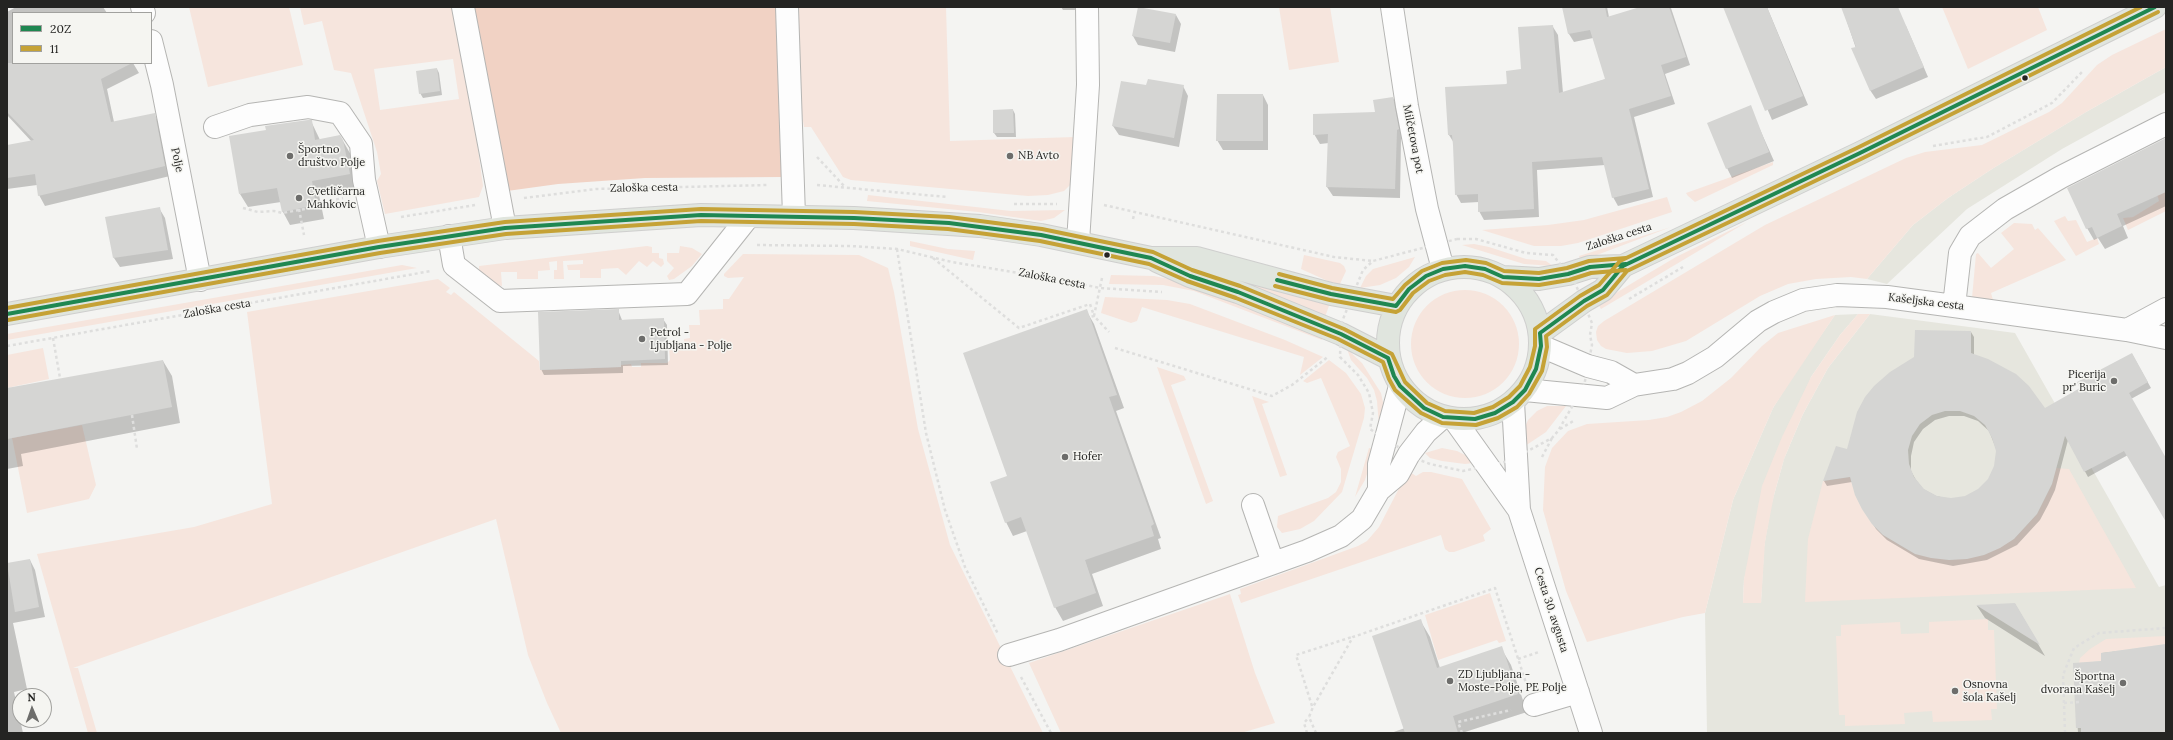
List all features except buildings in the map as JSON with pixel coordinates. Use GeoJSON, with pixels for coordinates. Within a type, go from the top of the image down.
{"type":"FeatureCollection","features":[{"type":"Feature","properties":{"kind":"main road","name":"Zaloška cesta"},"geometry":{"type":"LineString","coordinates":[[1540,339],[1584,301],[1602,290],[1623,266],[1860,153],[2156,7]]}},
{"type":"Feature","properties":{"kind":"main road"},"geometry":{"type":"LineString","coordinates":[[7,314],[379,247],[505,228],[655,217],[749,216],[794,216],[898,220],[980,226],[1078,242],[1151,258],[1197,258],[1331,294],[1396,306]]}},
{"type":"Feature","properties":{"kind":"main road"},"geometry":{"type":"LineString","coordinates":[[1151,258],[1190,276],[1238,292],[1341,334],[1388,358]]}},
{"type":"Feature","properties":{"kind":"main road","name":"Zaloška cesta"},"geometry":{"type":"LineString","coordinates":[[1503,277],[1539,279],[1568,274],[1590,267],[1623,266]]}},
{"type":"Feature","properties":{"kind":"main road"},"geometry":{"type":"LineString","coordinates":[[1472,267],[1485,269],[1503,277],[1517,287],[1528,300],[1536,316],[1540,339],[1536,369],[1519,396],[1495,413],[1475,419],[1448,418],[1424,408],[1400,386],[1394,376],[1388,358],[1387,340],[1390,322],[1396,306],[1409,289],[1426,276],[1443,268],[1472,267]]}},
{"type":"Feature","properties":{"kind":"street"},"geometry":{"type":"LineString","coordinates":[[463,7],[505,228]]}},
{"type":"Feature","properties":{"kind":"street"},"geometry":{"type":"LineString","coordinates":[[786,7],[794,216]]}},
{"type":"Feature","properties":{"kind":"street"},"geometry":{"type":"LineString","coordinates":[[1078,242],[1088,85],[1088,7]]}},
{"type":"Feature","properties":{"kind":"street","name":"Milčetova pot"},"geometry":{"type":"LineString","coordinates":[[1392,7],[1408,112],[1427,209],[1443,268]]}},
{"type":"Feature","properties":{"kind":"street","name":"Polje"},"geometry":{"type":"LineString","coordinates":[[152,45],[162,85],[200,280]]}},
{"type":"Feature","properties":{"kind":"street"},"geometry":{"type":"LineString","coordinates":[[216,127],[250,115],[308,107],[340,113],[361,144],[368,199],[379,247]]}},
{"type":"Feature","properties":{"kind":"street"},"geometry":{"type":"LineString","coordinates":[[1954,306],[1960,254],[1970,236],[2005,210],[2049,184],[2166,124]]}},
{"type":"Feature","properties":{"kind":"street"},"geometry":{"type":"LineString","coordinates":[[448,236],[454,265],[500,300],[687,294],[749,216]]}},
{"type":"Feature","properties":{"kind":"street","name":"Kašeljska cesta"},"geometry":{"type":"LineString","coordinates":[[1519,396],[1607,398],[1634,385],[1660,382],[1688,373],[1715,357],[1766,315],[1803,300],[1837,296],[1861,296],[1954,306],[2127,330],[2166,338]]}},
{"type":"Feature","properties":{"kind":"street"},"geometry":{"type":"LineString","coordinates":[[2127,330],[2166,309]]}},
{"type":"Feature","properties":{"kind":"street"},"geometry":{"type":"LineString","coordinates":[[1540,339],[1588,366],[1612,372],[1634,385]]}},
{"type":"Feature","properties":{"kind":"street"},"geometry":{"type":"LineString","coordinates":[[1379,490],[1379,464],[1400,386]]}},
{"type":"Feature","properties":{"kind":"street","name":"Cesta 30. avgusta"},"geometry":{"type":"LineString","coordinates":[[1519,396],[1519,510],[1591,733]]}},
{"type":"Feature","properties":{"kind":"street"},"geometry":{"type":"LineString","coordinates":[[1009,655],[1059,640],[1273,563],[1313,548],[1348,531],[1362,519],[1379,490],[1398,474],[1409,454],[1426,432],[1448,418]]}},
{"type":"Feature","properties":{"kind":"street","name":"Cesta 30. avgusta"},"geometry":{"type":"LineString","coordinates":[[1448,418],[1519,510]]}},
{"type":"Feature","properties":{"kind":"street"},"geometry":{"type":"LineString","coordinates":[[1252,505],[1273,563]]}},
{"type":"Feature","properties":{"kind":"street"},"geometry":{"type":"LineString","coordinates":[[1534,705],[1578,692]]}},
{"type":"Feature","properties":{"kind":"path"},"geometry":{"type":"LineString","coordinates":[[813,152],[845,187]]}},
{"type":"Feature","properties":{"kind":"path"},"geometry":{"type":"LineString","coordinates":[[814,184],[950,198]]}},
{"type":"Feature","properties":{"kind":"path","name":"Zaloška cesta"},"geometry":{"type":"LineString","coordinates":[[518,199],[596,189],[772,185]]}},
{"type":"Feature","properties":{"kind":"path"},"geometry":{"type":"LineString","coordinates":[[243,208],[258,212],[274,211],[282,213],[317,207],[329,201],[356,195],[368,199]]}},
{"type":"Feature","properties":{"kind":"path"},"geometry":{"type":"LineString","coordinates":[[1011,204],[1062,203]]}},
{"type":"Feature","properties":{"kind":"path"},"geometry":{"type":"LineString","coordinates":[[1100,204],[1135,210],[1334,256],[1373,261],[1416,250]]}},
{"type":"Feature","properties":{"kind":"path"},"geometry":{"type":"LineString","coordinates":[[299,209],[304,235]]}},
{"type":"Feature","properties":{"kind":"path"},"geometry":{"type":"LineString","coordinates":[[1133,219],[1135,210]]}},
{"type":"Feature","properties":{"kind":"path"},"geometry":{"type":"LineString","coordinates":[[898,220],[897,250],[926,433],[945,510],[965,567],[1009,655],[1051,733]]}},
{"type":"Feature","properties":{"kind":"path","name":"Zaloška cesta"},"geometry":{"type":"LineString","coordinates":[[1607,241],[1629,234]]}},
{"type":"Feature","properties":{"kind":"path"},"geometry":{"type":"LineString","coordinates":[[1457,239],[1476,239],[1526,253],[1553,256],[1560,254]]}},
{"type":"Feature","properties":{"kind":"path","name":"Zaloška cesta"},"geometry":{"type":"LineString","coordinates":[[753,245],[851,246],[897,250],[966,265],[1062,280],[1100,288],[1164,292]]}},
{"type":"Feature","properties":{"kind":"path"},"geometry":{"type":"LineString","coordinates":[[1553,256],[1561,265]]}},
{"type":"Feature","properties":{"kind":"path"},"geometry":{"type":"LineString","coordinates":[[931,257],[1019,328],[1090,304],[1094,316],[1109,332]]}},
{"type":"Feature","properties":{"kind":"path"},"geometry":{"type":"LineString","coordinates":[[1354,289],[1363,270],[1373,261]]}},
{"type":"Feature","properties":{"kind":"path","name":"Zaloška cesta"},"geometry":{"type":"LineString","coordinates":[[7,346],[427,272]]}},
{"type":"Feature","properties":{"kind":"path"},"geometry":{"type":"LineString","coordinates":[[1094,316],[1102,278]]}},
{"type":"Feature","properties":{"kind":"path"},"geometry":{"type":"LineString","coordinates":[[1588,310],[1592,323],[1590,335],[1592,345],[1589,356]]}},
{"type":"Feature","properties":{"kind":"path"},"geometry":{"type":"LineString","coordinates":[[1090,317],[1094,316]]}},
{"type":"Feature","properties":{"kind":"path"},"geometry":{"type":"LineString","coordinates":[[52,338],[60,378]]}},
{"type":"Feature","properties":{"kind":"path"},"geometry":{"type":"LineString","coordinates":[[1340,344],[1340,358]]}},
{"type":"Feature","properties":{"kind":"path"},"geometry":{"type":"LineString","coordinates":[[1592,345],[1595,348]]}},
{"type":"Feature","properties":{"kind":"path"},"geometry":{"type":"LineString","coordinates":[[1115,348],[1272,396],[1297,382],[1333,353]]}},
{"type":"Feature","properties":{"kind":"path"},"geometry":{"type":"LineString","coordinates":[[1336,355],[1358,375],[1366,388],[1373,413],[1370,429],[1380,434]]}},
{"type":"Feature","properties":{"kind":"path"},"geometry":{"type":"LineString","coordinates":[[1525,454],[1552,438],[1574,406]]}},
{"type":"Feature","properties":{"kind":"path"},"geometry":{"type":"LineString","coordinates":[[132,415],[137,449]]}},
{"type":"Feature","properties":{"kind":"path"},"geometry":{"type":"LineString","coordinates":[[1417,458],[1430,464],[1458,471],[1478,469]]}},
{"type":"Feature","properties":{"kind":"path"},"geometry":{"type":"LineString","coordinates":[[1313,707],[1296,655],[1495,588],[1534,705],[1458,722],[1462,733]]}},
{"type":"Feature","properties":{"kind":"path"},"geometry":{"type":"LineString","coordinates":[[2065,733],[2063,674],[2074,648],[2086,639],[2099,633],[2112,630],[2166,628]]}},
{"type":"Feature","properties":{"kind":"path"},"geometry":{"type":"LineString","coordinates":[[1307,733],[1304,723],[1309,717],[1313,707],[1353,637]]}},
{"type":"Feature","properties":{"kind":"path"},"geometry":{"type":"LineString","coordinates":[[1518,659],[1543,651]]}},
{"type":"Feature","properties":{"kind":"path"},"geometry":{"type":"LineString","coordinates":[[2064,703],[2080,702]]}},
{"type":"Feature","properties":{"kind":"path"},"geometry":{"type":"LineString","coordinates":[[1309,717],[1316,733]]}},
{"type":"Feature","properties":{"kind":"shaded area"},"geometry":{"type":"Polygon","coordinates":[[[189,7],[289,7],[303,65],[208,87],[189,7]]]}},
{"type":"Feature","properties":{"kind":"shaded area"},"geometry":{"type":"Polygon","coordinates":[[[300,7],[453,7],[473,112],[483,186],[479,197],[385,214],[377,181],[381,174],[377,152],[351,73],[334,70],[322,21],[304,25],[300,7]],[[453,59],[374,69],[380,110],[459,99],[453,59]]]}},
{"type":"Feature","properties":{"kind":"shaded area"},"geometry":{"type":"Polygon","coordinates":[[[470,7],[781,7],[782,177],[645,178],[558,184],[507,191],[470,7]]]}},
{"type":"Feature","properties":{"kind":"shaded area"},"geometry":{"type":"Polygon","coordinates":[[[797,7],[946,7],[950,141],[1075,137],[1073,182],[1064,191],[1048,195],[1028,196],[851,180],[843,177],[811,127],[804,127],[801,109],[797,7]]]}},
{"type":"Feature","properties":{"kind":"shaded area"},"geometry":{"type":"Polygon","coordinates":[[[1279,7],[1330,7],[1339,62],[1289,70],[1279,7]]]}},
{"type":"Feature","properties":{"kind":"shaded area"},"geometry":{"type":"Polygon","coordinates":[[[1942,7],[2038,7],[2047,30],[1968,69],[1942,7]]]}},
{"type":"Feature","properties":{"kind":"shaded area"},"geometry":{"type":"Polygon","coordinates":[[[2166,29],[2166,67],[2086,112],[1992,169],[1948,198],[1913,225],[1867,279],[1851,277],[1816,279],[1788,284],[1760,296],[1686,341],[1652,351],[1627,353],[1606,349],[1601,346],[1597,340],[1596,332],[1598,326],[1604,321],[1765,225],[1906,158],[1925,152],[1982,145],[2049,112],[2062,103],[2097,65],[2112,55],[2166,29]]]}},
{"type":"Feature","properties":{"kind":"shaded area"},"geometry":{"type":"Polygon","coordinates":[[[2166,67],[2166,92],[2062,149],[1967,209],[1887,284],[1867,279],[1913,225],[1948,198],[1992,169],[2086,112],[2166,67]]]}},
{"type":"Feature","properties":{"kind":"shaded area"},"geometry":{"type":"Polygon","coordinates":[[[1773,162],[1773,165],[1695,202],[1686,193],[1773,162]]]}},
{"type":"Feature","properties":{"kind":"shaded area"},"geometry":{"type":"Polygon","coordinates":[[[2166,182],[2166,211],[2128,230],[2123,218],[2133,217],[2159,201],[2155,188],[2166,182]]]}},
{"type":"Feature","properties":{"kind":"shaded area"},"geometry":{"type":"Polygon","coordinates":[[[868,195],[1011,211],[1065,210],[1054,218],[1041,221],[978,212],[867,201],[868,195]]]}},
{"type":"Feature","properties":{"kind":"shaded area"},"geometry":{"type":"Polygon","coordinates":[[[1667,197],[1672,212],[1578,243],[1561,246],[1534,246],[1482,230],[1548,225],[1584,220],[1667,197]]]}},
{"type":"Feature","properties":{"kind":"shaded area"},"geometry":{"type":"Polygon","coordinates":[[[2065,216],[2068,221],[2076,220],[2087,242],[2097,238],[2099,244],[2076,256],[2054,221],[2065,216]]]}},
{"type":"Feature","properties":{"kind":"shaded area"},"geometry":{"type":"Polygon","coordinates":[[[1747,222],[1601,309],[1598,304],[1676,257],[1747,222]]]}},
{"type":"Feature","properties":{"kind":"shaded area"},"geometry":{"type":"Polygon","coordinates":[[[2014,223],[2032,224],[2035,230],[2038,228],[2066,260],[1991,293],[1993,300],[1972,298],[1976,254],[1978,253],[1991,268],[2014,249],[2001,233],[2014,223]]]}},
{"type":"Feature","properties":{"kind":"shaded area"},"geometry":{"type":"Polygon","coordinates":[[[1671,227],[1581,261],[1579,256],[1671,227]]]}},
{"type":"Feature","properties":{"kind":"shaded area"},"geometry":{"type":"Polygon","coordinates":[[[910,241],[948,249],[975,251],[973,260],[910,246],[910,241]]]}},
{"type":"Feature","properties":{"kind":"shaded area"},"geometry":{"type":"Polygon","coordinates":[[[1474,244],[1489,247],[1526,259],[1546,261],[1553,266],[1524,264],[1462,245],[1474,244]]]}},
{"type":"Feature","properties":{"kind":"shaded area"},"geometry":{"type":"Polygon","coordinates":[[[647,246],[652,247],[652,253],[659,253],[659,258],[663,259],[664,264],[661,267],[653,261],[647,267],[639,261],[626,275],[618,268],[601,269],[601,278],[580,278],[580,270],[568,270],[567,265],[583,264],[583,260],[563,261],[564,279],[554,279],[554,270],[557,270],[557,261],[549,262],[550,270],[538,271],[538,279],[517,279],[517,272],[501,272],[502,286],[492,284],[479,271],[479,266],[647,246]]]}},
{"type":"Feature","properties":{"kind":"shaded area"},"geometry":{"type":"Polygon","coordinates":[[[680,246],[692,248],[702,254],[692,266],[674,279],[669,280],[667,276],[674,268],[667,261],[667,253],[679,253],[680,246]]]}},
{"type":"Feature","properties":{"kind":"shaded area"},"geometry":{"type":"Polygon","coordinates":[[[743,254],[859,255],[888,268],[894,292],[918,429],[950,545],[1043,733],[561,733],[547,703],[528,655],[496,519],[73,668],[78,668],[97,733],[88,733],[37,554],[194,527],[272,504],[247,312],[438,279],[450,288],[446,292],[451,295],[454,292],[539,361],[540,370],[620,367],[621,365],[631,364],[632,367],[641,367],[641,363],[667,363],[670,360],[669,348],[677,348],[677,343],[684,342],[684,339],[690,338],[689,325],[700,325],[699,310],[723,309],[723,299],[729,299],[744,277],[728,278],[724,276],[724,274],[743,254]]]}},
{"type":"Feature","properties":{"kind":"shaded area"},"geometry":{"type":"Polygon","coordinates":[[[1304,255],[1340,263],[1344,266],[1346,271],[1339,286],[1301,269],[1304,255]]]}},
{"type":"Feature","properties":{"kind":"shaded area"},"geometry":{"type":"Polygon","coordinates":[[[1415,257],[1409,267],[1396,278],[1380,285],[1360,288],[1366,276],[1373,269],[1415,257]]]}},
{"type":"Feature","properties":{"kind":"shaded area"},"geometry":{"type":"Polygon","coordinates":[[[402,265],[417,268],[7,340],[7,334],[402,265]]]}},
{"type":"Feature","properties":{"kind":"shaded area"},"geometry":{"type":"Polygon","coordinates":[[[1111,275],[1154,276],[1179,281],[1324,336],[1322,340],[1194,291],[1163,285],[1109,284],[1111,275]]]}},
{"type":"Feature","properties":{"kind":"shaded area"},"geometry":{"type":"Polygon","coordinates":[[[1248,282],[1330,303],[1325,317],[1247,284],[1248,282]]]}},
{"type":"Feature","properties":{"kind":"shaded area"},"geometry":{"type":"Polygon","coordinates":[[[1465,290],[1486,294],[1503,306],[1515,323],[1519,344],[1515,365],[1503,382],[1486,394],[1465,398],[1444,394],[1427,382],[1415,365],[1411,344],[1415,323],[1427,306],[1444,294],[1465,290]]]}},
{"type":"Feature","properties":{"kind":"shaded area"},"geometry":{"type":"Polygon","coordinates":[[[1105,297],[1167,300],[1190,304],[1285,340],[1323,357],[1300,375],[1304,357],[1142,307],[1137,321],[1131,323],[1101,313],[1105,297]]]}},
{"type":"Feature","properties":{"kind":"shaded area"},"geometry":{"type":"Polygon","coordinates":[[[1858,314],[1840,335],[1811,377],[1744,579],[1743,603],[1761,603],[1764,547],[1771,506],[1784,459],[1803,414],[1828,368],[1870,314],[2015,333],[2159,587],[2166,585],[2166,733],[1707,733],[1705,613],[1733,500],[1773,408],[1794,374],[1835,315],[1858,314]]]}},
{"type":"Feature","properties":{"kind":"shaded area"},"geometry":{"type":"Polygon","coordinates":[[[1858,314],[1870,314],[1828,368],[1803,414],[1784,459],[1774,495],[1765,542],[1761,603],[1743,603],[1744,579],[1762,486],[1782,437],[1811,377],[1840,335],[1858,314]]]}},
{"type":"Feature","properties":{"kind":"shaded area"},"geometry":{"type":"Polygon","coordinates":[[[1835,315],[1773,408],[1733,500],[1705,613],[1683,617],[1587,642],[1566,591],[1543,510],[1545,467],[1552,448],[1568,431],[1587,424],[1649,420],[1667,417],[1681,412],[1702,401],[1731,378],[1762,346],[1778,333],[1835,315]]]}},
{"type":"Feature","properties":{"kind":"shaded area"},"geometry":{"type":"Polygon","coordinates":[[[43,348],[49,379],[7,388],[7,355],[43,348]]]}},
{"type":"Feature","properties":{"kind":"shaded area"},"geometry":{"type":"Polygon","coordinates":[[[1347,349],[1362,363],[1381,393],[1384,407],[1379,426],[1377,401],[1374,390],[1367,378],[1351,360],[1347,349]]]}},
{"type":"Feature","properties":{"kind":"shaded area"},"geometry":{"type":"Polygon","coordinates":[[[1329,360],[1346,373],[1361,394],[1365,408],[1364,418],[1342,492],[1314,521],[1300,529],[1282,533],[1277,527],[1278,516],[1328,498],[1336,492],[1341,482],[1341,469],[1336,457],[1338,452],[1350,446],[1321,378],[1307,383],[1303,381],[1329,360]]]}},
{"type":"Feature","properties":{"kind":"shaded area"},"geometry":{"type":"Polygon","coordinates":[[[1157,367],[1184,376],[1186,380],[1171,385],[1213,501],[1206,504],[1157,367]]]}},
{"type":"Feature","properties":{"kind":"shaded area"},"geometry":{"type":"Polygon","coordinates":[[[1252,396],[1269,402],[1262,404],[1287,475],[1280,477],[1252,396]]]}},
{"type":"Feature","properties":{"kind":"shaded area"},"geometry":{"type":"Polygon","coordinates":[[[1547,406],[1566,406],[1546,432],[1525,446],[1524,429],[1528,420],[1537,411],[1547,406]]]}},
{"type":"Feature","properties":{"kind":"shaded area"},"geometry":{"type":"Polygon","coordinates":[[[82,425],[96,485],[89,499],[27,513],[12,438],[82,425]]]}},
{"type":"Feature","properties":{"kind":"shaded area"},"geometry":{"type":"Polygon","coordinates":[[[1369,448],[1375,450],[1365,480],[1355,497],[1369,448]]]}},
{"type":"Feature","properties":{"kind":"shaded area"},"geometry":{"type":"Polygon","coordinates":[[[1442,448],[1457,451],[1465,455],[1473,463],[1465,464],[1442,461],[1430,458],[1425,453],[1442,448]]]}},
{"type":"Feature","properties":{"kind":"shaded area"},"geometry":{"type":"Polygon","coordinates":[[[2056,468],[2069,469],[2136,588],[1805,602],[1808,539],[1823,481],[1850,477],[1855,495],[1862,509],[1872,524],[1883,535],[1915,554],[1949,560],[1984,555],[2014,539],[2037,514],[2052,484],[2056,468]]]}},
{"type":"Feature","properties":{"kind":"shaded area"},"geometry":{"type":"Polygon","coordinates":[[[1408,471],[1416,476],[1423,472],[1431,472],[1462,479],[1491,529],[1483,535],[1485,541],[1454,552],[1449,552],[1445,549],[1441,535],[1241,603],[1238,595],[1241,594],[1240,589],[1358,546],[1367,541],[1379,527],[1408,471]]]}},
{"type":"Feature","properties":{"kind":"shaded area"},"geometry":{"type":"Polygon","coordinates":[[[1490,593],[1506,641],[1499,643],[1497,640],[1438,660],[1425,615],[1490,593]]]}},
{"type":"Feature","properties":{"kind":"shaded area"},"geometry":{"type":"Polygon","coordinates":[[[1230,594],[1255,673],[1275,723],[1241,733],[1061,733],[1029,663],[1230,594]]]}},
{"type":"Feature","properties":{"kind":"shaded area"},"geometry":{"type":"Polygon","coordinates":[[[1988,619],[1988,630],[1994,630],[1997,709],[1991,709],[1992,720],[1933,722],[1932,711],[1904,713],[1905,724],[1845,726],[1845,715],[1839,715],[1836,636],[1841,636],[1841,625],[1900,622],[1901,634],[1929,633],[1929,622],[1988,619]]]}},
{"type":"Feature","properties":{"kind":"shaded area"},"geometry":{"type":"Polygon","coordinates":[[[2166,636],[2166,644],[2101,653],[2101,661],[2079,663],[2080,658],[2090,649],[2106,639],[2166,636]]]}},
{"type":"Feature","properties":{"kind":"transit line"},"geometry":{"type":"LineString","coordinates":[[7,308],[378,241],[505,222],[701,209],[854,212],[949,217],[1042,229],[1153,252],[1192,270],[1240,286],[1344,329],[1392,354],[1405,382],[1427,403],[1445,411],[1474,413],[1493,407],[1509,397],[1520,386],[1530,367],[1535,346],[1535,329],[1580,296],[1599,285],[1620,261],[1857,148],[2141,7]]}},
{"type":"Feature","properties":{"kind":"transit line","name":"20Z"},"geometry":{"type":"LineString","coordinates":[[7,314],[379,247],[505,228],[701,215],[854,218],[949,223],[1041,235],[1151,258],[1190,276],[1238,292],[1341,334],[1388,358],[1394,376],[1400,386],[1424,408],[1443,417],[1475,419],[1495,413],[1513,402],[1525,390],[1536,369],[1541,346],[1540,333],[1584,301],[1603,290],[1623,266],[1860,153],[2155,7]]}},
{"type":"Feature","properties":{"kind":"transit line","name":"11"},"geometry":{"type":"LineString","coordinates":[[8,320],[380,253],[506,234],[701,221],[854,224],[948,229],[1040,241],[1149,264],[1187,281],[1236,298],[1338,339],[1383,362],[1395,390],[1421,413],[1442,423],[1476,425],[1498,418],[1517,407],[1529,394],[1542,371],[1547,347],[1546,336],[1587,306],[1607,295],[1627,271],[1863,158],[2158,12]]}},
{"type":"Feature","properties":{"kind":"transit line"},"geometry":{"type":"LineString","coordinates":[[1279,274],[1332,288],[1393,299],[1405,285],[1422,271],[1442,263],[1466,260],[1486,263],[1504,271],[1539,273],[1567,268],[1589,261],[1626,258]]}},
{"type":"Feature","properties":{"kind":"transit line","name":"20Z"},"geometry":{"type":"LineString","coordinates":[[1277,280],[1331,294],[1396,306],[1409,289],[1426,276],[1443,269],[1465,266],[1485,269],[1503,277],[1539,279],[1568,274],[1590,267],[1626,264]]}},
{"type":"Feature","properties":{"kind":"transit line","name":"11"},"geometry":{"type":"LineString","coordinates":[[1275,286],[1330,300],[1396,312],[1400,310],[1413,293],[1429,281],[1445,275],[1465,272],[1483,275],[1502,283],[1539,285],[1569,280],[1591,273],[1626,270]]}},
{"type":"Feature","properties":{"kind":"place","name":"Športno društvo Polje"},"geometry":{"type":"Point","coordinates":[290,156]}},
{"type":"Feature","properties":{"kind":"place","name":"NB Avto"},"geometry":{"type":"Point","coordinates":[1010,156]}},
{"type":"Feature","properties":{"kind":"place","name":"Cvetličarna Mahkovic"},"geometry":{"type":"Point","coordinates":[299,198]}},
{"type":"Feature","properties":{"kind":"place","name":"Petrol - Ljubljana - Polje"},"geometry":{"type":"Point","coordinates":[642,339]}},
{"type":"Feature","properties":{"kind":"place","name":"Picerija pr' Buric"},"geometry":{"type":"Point","coordinates":[2114,381]}},
{"type":"Feature","properties":{"kind":"place","name":"Hofer"},"geometry":{"type":"Point","coordinates":[1065,457]}},
{"type":"Feature","properties":{"kind":"place","name":"ZD Ljubljana - Moste-Polje, PE Polje"},"geometry":{"type":"Point","coordinates":[1450,681]}},
{"type":"Feature","properties":{"kind":"place","name":"Športna dvorana Kašelj"},"geometry":{"type":"Point","coordinates":[2123,683]}},
{"type":"Feature","properties":{"kind":"place","name":"Osnovna šola Kašelj"},"geometry":{"type":"Point","coordinates":[1955,691]}}]}
